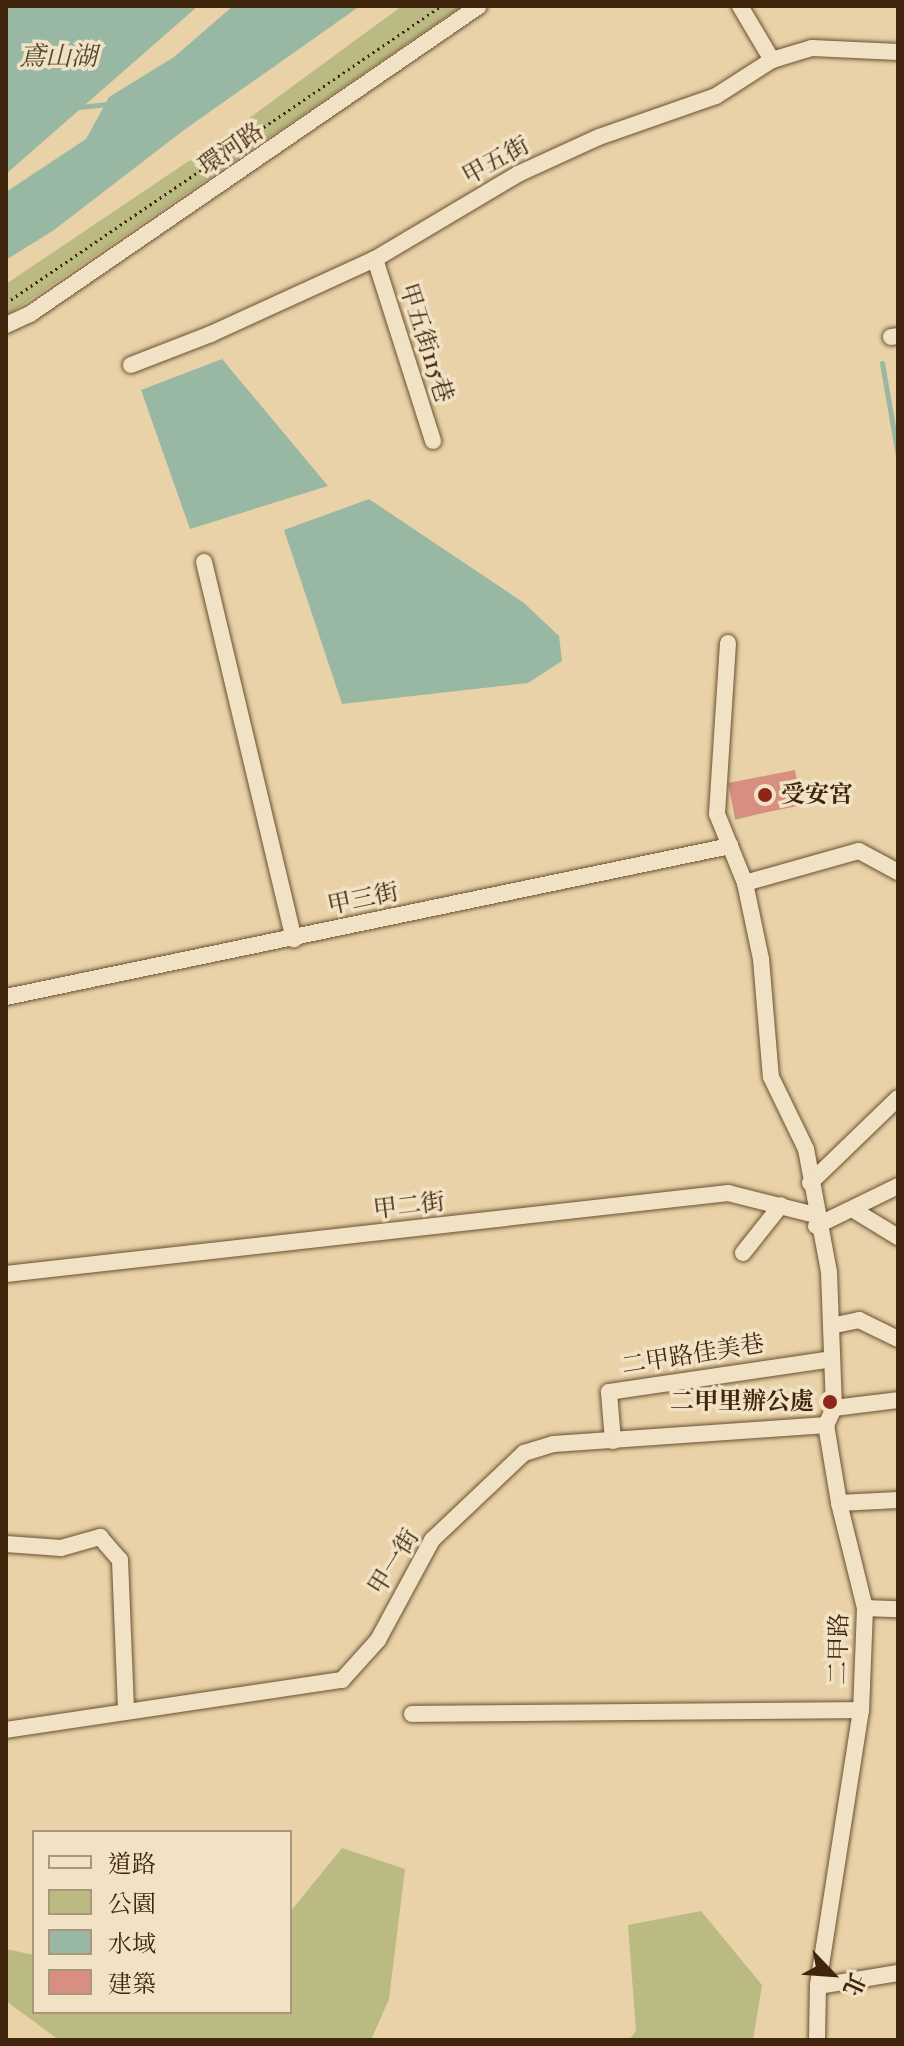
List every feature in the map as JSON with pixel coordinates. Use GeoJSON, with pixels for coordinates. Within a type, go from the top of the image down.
{"type":"FeatureCollection","features":[{"type":"Feature","properties":{"kind":"street","name":"環河路"},"geometry":{"type":"LineString","coordinates":[[6,325],[30,314],[479,6]]}},
{"type":"Feature","properties":{"kind":"street"},"geometry":{"type":"LineString","coordinates":[[740,6],[772,60]]}},
{"type":"Feature","properties":{"kind":"street","name":"甲五街"},"geometry":{"type":"LineString","coordinates":[[131,365],[211,334],[375,259],[518,174],[599,137],[716,96],[772,60],[812,48],[898,52]]}},
{"type":"Feature","properties":{"kind":"street","name":"甲五街115巷"},"geometry":{"type":"LineString","coordinates":[[375,259],[433,441]]}},
{"type":"Feature","properties":{"kind":"street"},"geometry":{"type":"LineString","coordinates":[[204,562],[294,939]]}},
{"type":"Feature","properties":{"kind":"street"},"geometry":{"type":"LineString","coordinates":[[728,643],[717,814],[745,883],[761,959],[771,1077],[806,1149],[816,1221],[829,1272],[834,1408],[826,1425]]}},
{"type":"Feature","properties":{"kind":"street","name":"甲三街"},"geometry":{"type":"LineString","coordinates":[[6,997],[730,846]]}},
{"type":"Feature","properties":{"kind":"street"},"geometry":{"type":"LineString","coordinates":[[745,883],[859,851],[898,872]]}},
{"type":"Feature","properties":{"kind":"street"},"geometry":{"type":"LineString","coordinates":[[810,1183],[898,1098]]}},
{"type":"Feature","properties":{"kind":"street"},"geometry":{"type":"LineString","coordinates":[[816,1221],[852,1209],[898,1186]]}},
{"type":"Feature","properties":{"kind":"street","name":"甲二街"},"geometry":{"type":"LineString","coordinates":[[6,1274],[728,1193],[781,1205],[816,1221]]}},
{"type":"Feature","properties":{"kind":"street"},"geometry":{"type":"LineString","coordinates":[[743,1253],[781,1205]]}},
{"type":"Feature","properties":{"kind":"street"},"geometry":{"type":"LineString","coordinates":[[852,1209],[898,1237]]}},
{"type":"Feature","properties":{"kind":"street"},"geometry":{"type":"LineString","coordinates":[[831,1326],[859,1320],[898,1339]]}},
{"type":"Feature","properties":{"kind":"street","name":"二甲路佳美巷"},"geometry":{"type":"LineString","coordinates":[[613,1441],[609,1392],[832,1359]]}},
{"type":"Feature","properties":{"kind":"street"},"geometry":{"type":"LineString","coordinates":[[834,1408],[898,1400]]}},
{"type":"Feature","properties":{"kind":"street","name":"甲一街"},"geometry":{"type":"LineString","coordinates":[[6,1730],[342,1680],[378,1640],[432,1540],[524,1453],[554,1444],[826,1425]]}},
{"type":"Feature","properties":{"kind":"street","name":"二甲路"},"geometry":{"type":"LineString","coordinates":[[817,2040],[818,1986],[861,1710],[865,1608],[839,1503],[826,1425]]}},
{"type":"Feature","properties":{"kind":"street"},"geometry":{"type":"LineString","coordinates":[[839,1503],[898,1500]]}},
{"type":"Feature","properties":{"kind":"street"},"geometry":{"type":"LineString","coordinates":[[6,1544],[61,1548],[100,1537],[120,1560],[126,1710]]}},
{"type":"Feature","properties":{"kind":"street"},"geometry":{"type":"LineString","coordinates":[[865,1608],[898,1609]]}},
{"type":"Feature","properties":{"kind":"street"},"geometry":{"type":"LineString","coordinates":[[412,1714],[861,1710]]}},
{"type":"Feature","properties":{"kind":"street"},"geometry":{"type":"LineString","coordinates":[[818,1986],[898,1973]]}},
{"type":"Feature","properties":{"kind":"path"},"geometry":{"type":"LineString","coordinates":[[6,303],[441,6]]}},
{"type":"Feature","properties":{"kind":"green space"},"geometry":{"type":"Polygon","coordinates":[[[402,6],[462,6],[6,316],[6,284],[211,146],[402,6]]]}},
{"type":"Feature","properties":{"kind":"green space"},"geometry":{"type":"Polygon","coordinates":[[[342,1848],[405,1869],[389,1999],[371,2040],[59,2040],[6,2001],[6,1949],[32,1955],[32,2014],[292,2014],[292,1910],[342,1848]]]}},
{"type":"Feature","properties":{"kind":"green space"},"geometry":{"type":"Polygon","coordinates":[[[701,1911],[762,1985],[753,2040],[629,2040],[636,2031],[628,1925],[701,1911]]]}},
{"type":"Feature","properties":{"kind":"water","name":"鳶山湖"},"geometry":{"type":"Polygon","coordinates":[[[6,6],[198,6],[6,174],[6,6]]]}},
{"type":"Feature","properties":{"kind":"water"},"geometry":{"type":"Polygon","coordinates":[[[233,6],[360,6],[184,130],[54,230],[6,260],[6,192],[86,139],[109,97],[174,57],[233,6]]]}},
{"type":"Feature","properties":{"kind":"water"},"geometry":{"type":"Polygon","coordinates":[[[222,359],[328,486],[190,529],[141,390],[222,359]]]}},
{"type":"Feature","properties":{"kind":"water"},"geometry":{"type":"Polygon","coordinates":[[[369,499],[524,603],[559,636],[562,661],[528,683],[342,704],[284,530],[369,499]]]}},
{"type":"Feature","properties":{"kind":"building","name":"受安宮"},"geometry":{"type":"Polygon","coordinates":[[[795,770],[802,805],[735,818],[728,783],[795,770]]]}},
{"type":"Feature","properties":{"kind":"waterway"},"geometry":{"type":"LineString","coordinates":[[79,107],[109,104]]}},
{"type":"Feature","properties":{"kind":"waterway"},"geometry":{"type":"LineString","coordinates":[[882,363],[898,456]]}},
{"type":"Feature","properties":{"kind":"place","name":"受安宮"},"geometry":{"type":"Point","coordinates":[765,795]}},
{"type":"Feature","properties":{"kind":"place","name":"二甲里辦公處"},"geometry":{"type":"Point","coordinates":[830,1402]}}]}
